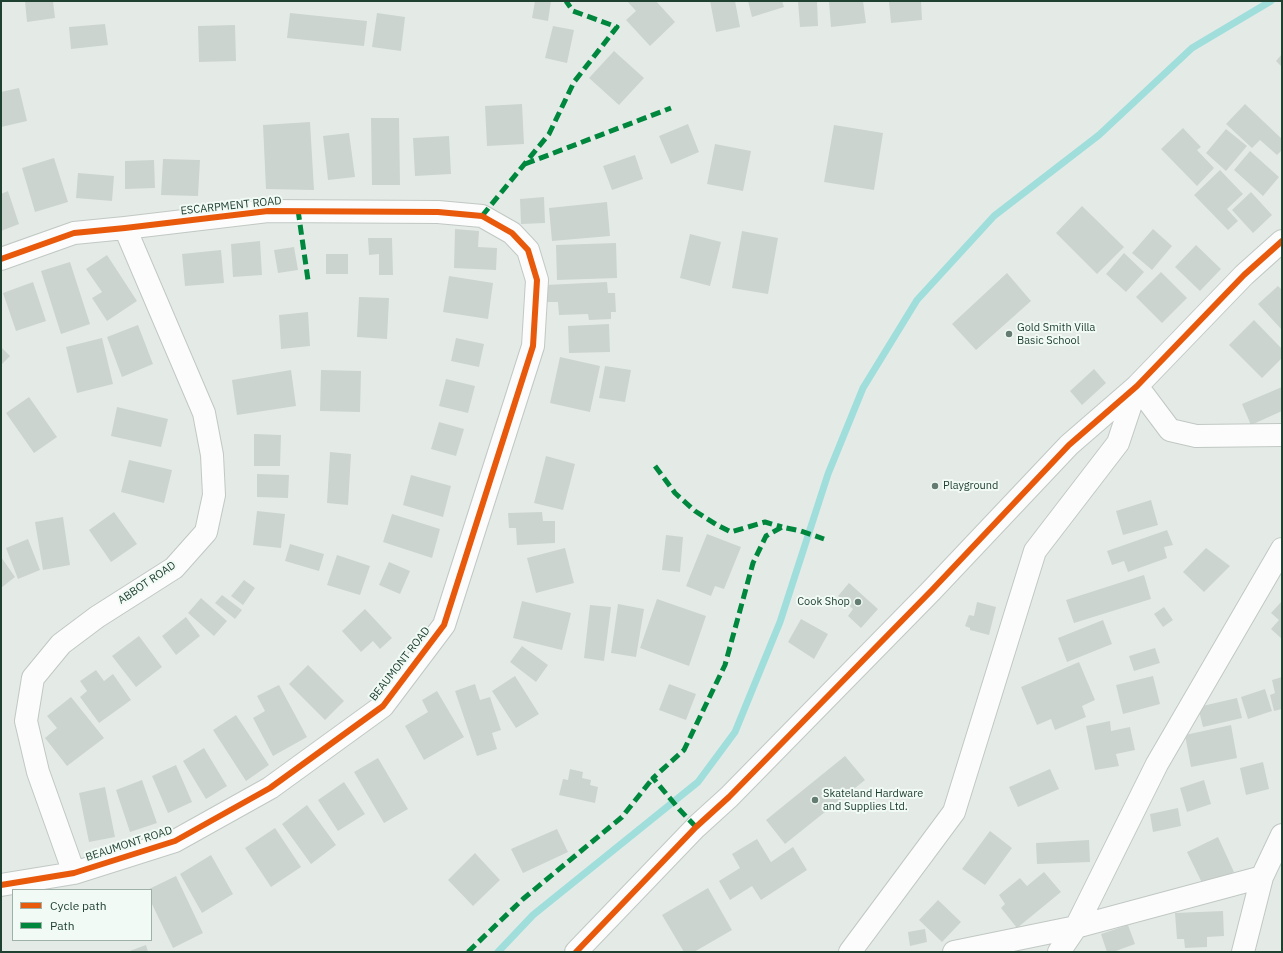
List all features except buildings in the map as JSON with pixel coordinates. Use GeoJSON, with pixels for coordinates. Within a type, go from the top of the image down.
{"type":"FeatureCollection","features":[{"type":"Feature","properties":{"kind":"street","name":"ESCARPMENT ROAD"},"geometry":{"type":"LineString","coordinates":[[1,259],[74,233],[268,210],[438,212],[482,216],[512,233]]}},
{"type":"Feature","properties":{"kind":"street","name":"ABBOT ROAD"},"geometry":{"type":"LineString","coordinates":[[74,873],[38,772],[26,721],[34,678],[61,644],[97,616],[174,568],[206,532],[214,495],[212,455],[204,413],[125,228]]}},
{"type":"Feature","properties":{"kind":"street","name":"BEAUMONT ROAD"},"geometry":{"type":"LineString","coordinates":[[1,885],[74,873],[175,842],[270,788],[382,706],[444,625],[533,346],[538,280],[528,250],[512,233]]}},
{"type":"Feature","properties":{"kind":"street"},"geometry":{"type":"LineString","coordinates":[[576,952],[696,827],[729,797],[932,590],[1069,445],[1137,386],[1244,275],[1282,241]]}},
{"type":"Feature","properties":{"kind":"street"},"geometry":{"type":"LineString","coordinates":[[1137,386],[1170,430],[1196,436],[1282,435]]}},
{"type":"Feature","properties":{"kind":"street"},"geometry":{"type":"LineString","coordinates":[[850,952],[954,812],[1035,551],[1118,443],[1137,386]]}},
{"type":"Feature","properties":{"kind":"street"},"geometry":{"type":"LineString","coordinates":[[1059,952],[1076,927],[1157,764],[1282,549]]}},
{"type":"Feature","properties":{"kind":"street"},"geometry":{"type":"LineString","coordinates":[[1243,952],[1262,877],[1282,835]]}},
{"type":"Feature","properties":{"kind":"street"},"geometry":{"type":"LineString","coordinates":[[954,952],[1076,927],[1262,877]]}},
{"type":"Feature","properties":{"kind":"waterway"},"geometry":{"type":"LineString","coordinates":[[498,952],[533,915],[698,782],[735,732],[780,622],[828,474],[863,388],[917,300],[994,216],[1099,135],[1192,48],[1271,1]]}},
{"type":"Feature","properties":{"kind":"marked path"},"geometry":{"type":"LineString","coordinates":[[482,216],[549,134],[574,82],[617,27],[573,11],[566,1]]}},
{"type":"Feature","properties":{"kind":"marked path"},"geometry":{"type":"LineString","coordinates":[[525,164],[671,108]]}},
{"type":"Feature","properties":{"kind":"marked path"},"geometry":{"type":"LineString","coordinates":[[298,210],[308,280]]}},
{"type":"Feature","properties":{"kind":"marked path"},"geometry":{"type":"LineString","coordinates":[[655,466],[675,493],[695,511],[731,532],[765,522],[782,527]]}},
{"type":"Feature","properties":{"kind":"marked path"},"geometry":{"type":"LineString","coordinates":[[696,827],[653,778],[684,750],[725,665],[753,563],[766,536],[782,527],[801,531],[824,539]]}},
{"type":"Feature","properties":{"kind":"marked path"},"geometry":{"type":"LineString","coordinates":[[468,952],[523,899],[622,817],[653,778]]}},
{"type":"Feature","properties":{"kind":"cycle path"},"geometry":{"type":"LineString","coordinates":[[1,259],[74,233],[268,211],[438,212],[482,216],[512,233],[528,250],[537,280],[533,346],[444,625],[383,706],[270,788],[175,841],[74,873],[1,885]]}},
{"type":"Feature","properties":{"kind":"cycle path"},"geometry":{"type":"LineString","coordinates":[[576,952],[696,827],[729,797],[932,590],[1069,445],[1137,386],[1244,275],[1282,241]]}},
{"type":"Feature","properties":{"kind":"place","name":"Gold Smith Villa Basic School"},"geometry":{"type":"Point","coordinates":[1009,334]}},
{"type":"Feature","properties":{"kind":"place","name":"Playground"},"geometry":{"type":"Point","coordinates":[935,486]}},
{"type":"Feature","properties":{"kind":"place","name":"Cook Shop"},"geometry":{"type":"Point","coordinates":[858,602]}},
{"type":"Feature","properties":{"kind":"place","name":"Skateland Hardware and Supplies Ltd."},"geometry":{"type":"Point","coordinates":[815,800]}}]}
